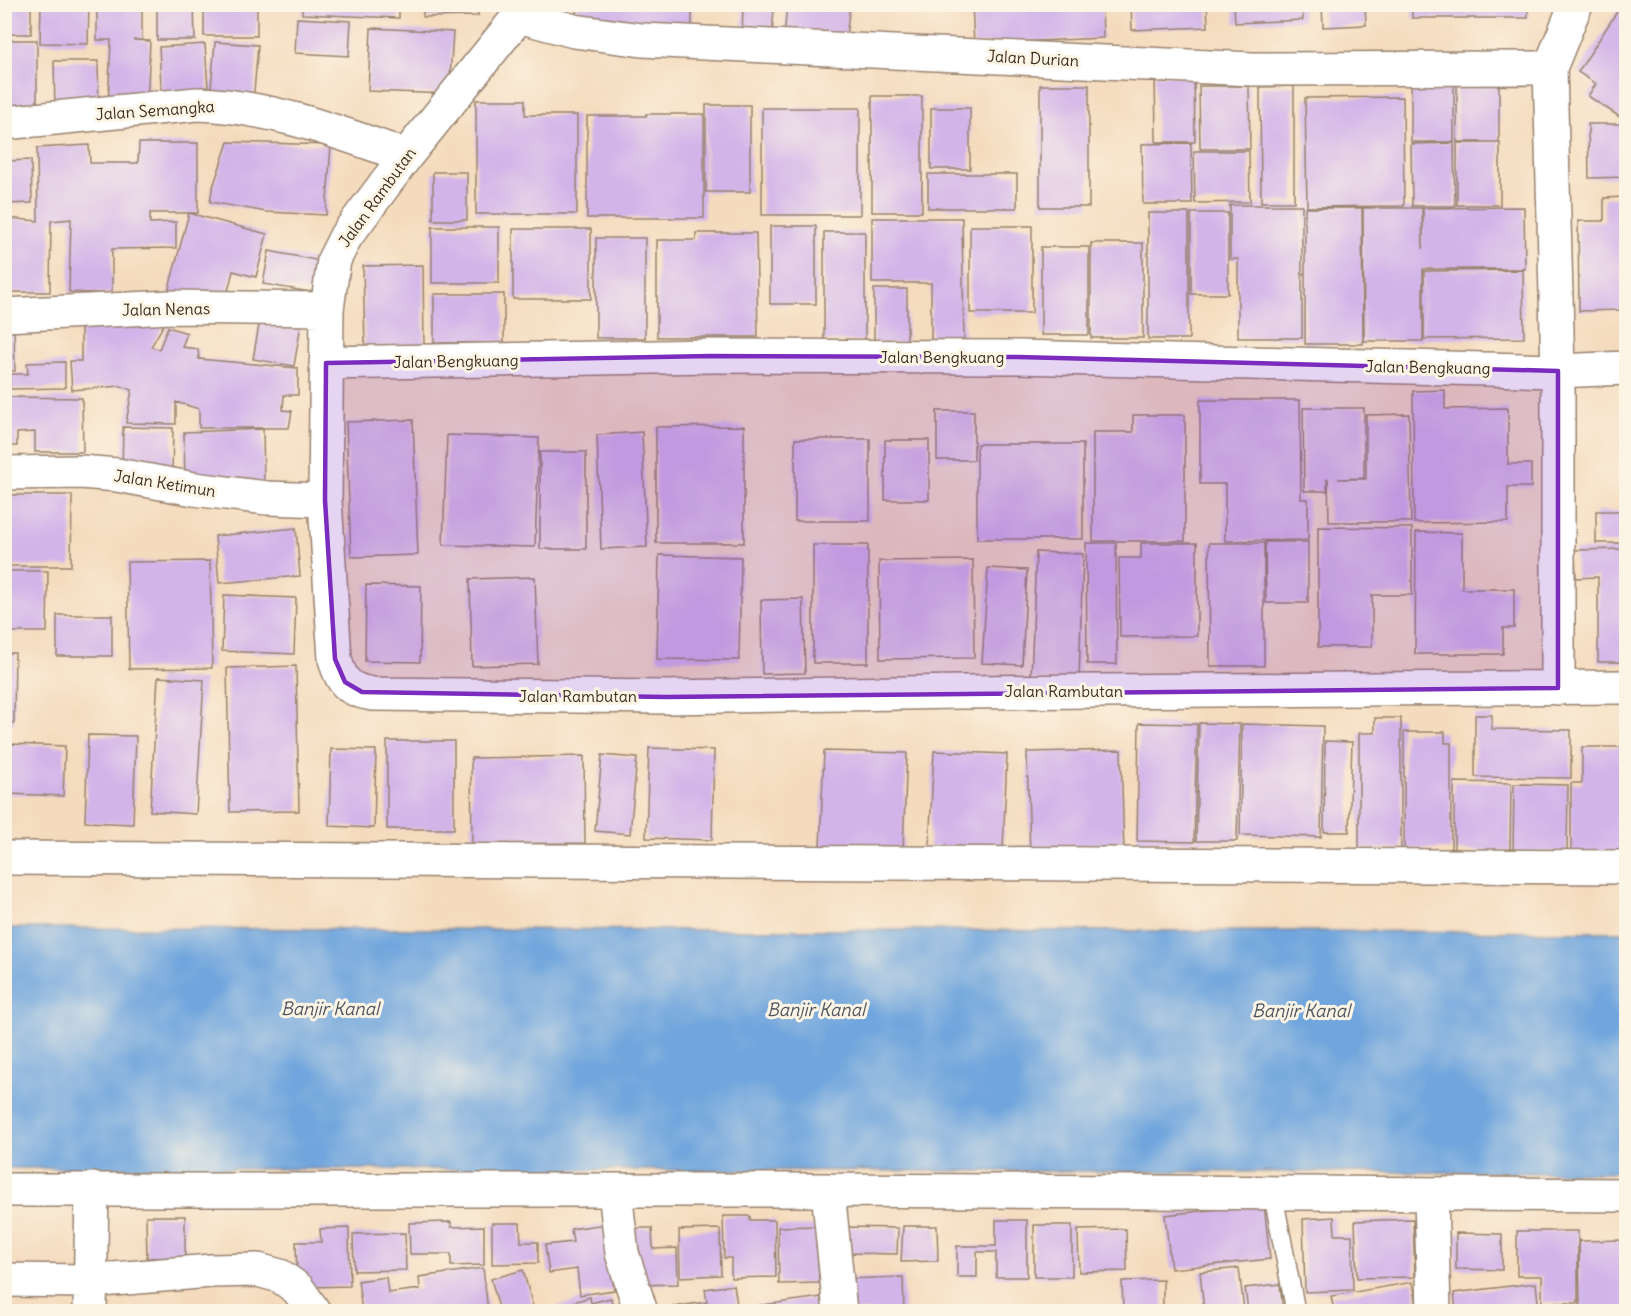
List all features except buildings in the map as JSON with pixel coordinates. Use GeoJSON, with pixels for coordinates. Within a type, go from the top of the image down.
{"type":"FeatureCollection","features":[{"type":"Feature","properties":{"kind":"street"},"geometry":{"type":"LineString","coordinates":[[1558,688],[1558,371],[1550,68],[1576,4]]}},
{"type":"Feature","properties":{"kind":"street","name":"Jalan Durian"},"geometry":{"type":"LineString","coordinates":[[519,10],[574,31],[642,40],[1252,69],[1550,68]]}},
{"type":"Feature","properties":{"kind":"street","name":"Jalan Rambutan"},"geometry":{"type":"LineString","coordinates":[[519,10],[338,248],[331,271],[327,309],[324,500],[335,659],[339,674],[345,682],[362,692],[372,694],[666,697],[960,692],[1626,687]]}},
{"type":"Feature","properties":{"kind":"street","name":"Jalan Semangka"},"geometry":{"type":"LineString","coordinates":[[4,123],[197,104],[224,105],[276,114],[406,156]]}},
{"type":"Feature","properties":{"kind":"street","name":"Jalan Nenas"},"geometry":{"type":"LineString","coordinates":[[4,315],[171,308],[327,309]]}},
{"type":"Feature","properties":{"kind":"street","name":"Jalan Bengkuang"},"geometry":{"type":"LineString","coordinates":[[326,363],[711,356],[1006,357],[1558,371],[1626,368]]}},
{"type":"Feature","properties":{"kind":"street","name":"Jalan Ketimun"},"geometry":{"type":"LineString","coordinates":[[4,473],[81,472],[117,475],[194,489],[267,498],[324,500]]}},
{"type":"Feature","properties":{"kind":"street"},"geometry":{"type":"LineString","coordinates":[[4,858],[1626,867]]}},
{"type":"Feature","properties":{"kind":"street"},"geometry":{"type":"LineString","coordinates":[[89,1296],[93,1189]]}},
{"type":"Feature","properties":{"kind":"street"},"geometry":{"type":"LineString","coordinates":[[4,1190],[828,1190],[1626,1195]]}},
{"type":"Feature","properties":{"kind":"street"},"geometry":{"type":"LineString","coordinates":[[828,1190],[840,1311]]}},
{"type":"Feature","properties":{"kind":"street"},"geometry":{"type":"LineString","coordinates":[[615,1191],[622,1253],[641,1311]]}},
{"type":"Feature","properties":{"kind":"street"},"geometry":{"type":"LineString","coordinates":[[1431,1195],[1434,1311]]}},
{"type":"Feature","properties":{"kind":"street"},"geometry":{"type":"LineString","coordinates":[[4,1280],[89,1296],[211,1271],[258,1270],[280,1276],[298,1289],[314,1311]]}},
{"type":"Feature","properties":{"kind":"lane"},"geometry":{"type":"LineString","coordinates":[[1273,1194],[1294,1303]]}},
{"type":"Feature","properties":{"kind":"highlighted area"},"geometry":{"type":"Polygon","coordinates":[[[711,356],[1018,357],[1558,371],[1558,688],[666,697],[362,692],[345,682],[335,659],[325,500],[326,363],[711,356]]]}},
{"type":"Feature","properties":{"kind":"water","name":"Banjir Kanal"},"geometry":{"type":"Polygon","coordinates":[[[5,928],[1626,932],[1626,1173],[5,1168],[5,928]]]}}]}
